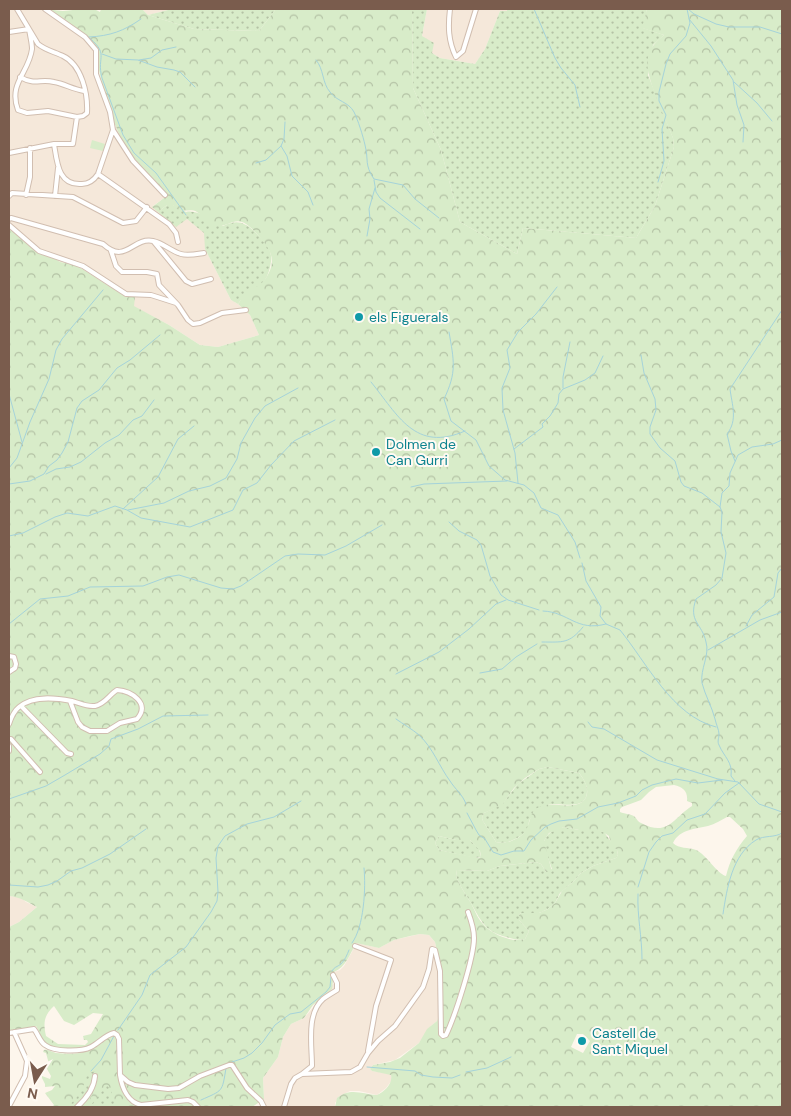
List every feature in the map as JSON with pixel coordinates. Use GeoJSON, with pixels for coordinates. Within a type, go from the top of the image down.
{"type":"FeatureCollection","features":[{"type":"Feature","properties":{"kind":"street"},"geometry":{"type":"LineString","coordinates":[[17,9],[42,48],[66,57],[73,63],[82,80],[87,113],[83,116],[77,117],[48,111],[27,113],[18,110],[14,95],[32,51],[29,29]]}},
{"type":"Feature","properties":{"kind":"street"},"geometry":{"type":"LineString","coordinates":[[45,9],[85,37],[96,50],[96,74],[110,112],[113,130],[133,161],[165,195]]}},
{"type":"Feature","properties":{"kind":"street"},"geometry":{"type":"LineString","coordinates":[[450,9],[448,26],[451,48],[456,57],[463,51],[476,9]]}},
{"type":"Feature","properties":{"kind":"street"},"geometry":{"type":"LineString","coordinates":[[9,32],[29,29]]}},
{"type":"Feature","properties":{"kind":"street"},"geometry":{"type":"LineString","coordinates":[[20,77],[28,82],[52,81],[84,91]]}},
{"type":"Feature","properties":{"kind":"street"},"geometry":{"type":"LineString","coordinates":[[9,152],[54,144],[73,144],[77,117]]}},
{"type":"Feature","properties":{"kind":"street"},"geometry":{"type":"LineString","coordinates":[[58,168],[65,180],[75,184],[84,184],[94,180],[98,174],[113,130]]}},
{"type":"Feature","properties":{"kind":"street"},"geometry":{"type":"LineString","coordinates":[[54,144],[58,168],[55,196]]}},
{"type":"Feature","properties":{"kind":"street"},"geometry":{"type":"LineString","coordinates":[[26,195],[30,177],[30,148]]}},
{"type":"Feature","properties":{"kind":"street"},"geometry":{"type":"LineString","coordinates":[[98,174],[169,224],[176,233],[178,242]]}},
{"type":"Feature","properties":{"kind":"street"},"geometry":{"type":"LineString","coordinates":[[9,196],[12,194],[73,197],[123,222],[136,221],[147,207]]}},
{"type":"Feature","properties":{"kind":"street"},"geometry":{"type":"LineString","coordinates":[[9,219],[12,218],[103,244],[111,251],[116,266],[122,272],[157,274],[159,285],[176,303],[188,320],[195,324],[222,313],[246,310]]}},
{"type":"Feature","properties":{"kind":"street"},"geometry":{"type":"LineString","coordinates":[[9,225],[39,251],[83,266],[126,294],[151,295],[176,303]]}},
{"type":"Feature","properties":{"kind":"street"},"geometry":{"type":"LineString","coordinates":[[111,251],[125,252],[145,241],[153,241],[179,254],[204,253]]}},
{"type":"Feature","properties":{"kind":"street"},"geometry":{"type":"LineString","coordinates":[[153,241],[186,281],[192,284],[211,279]]}},
{"type":"Feature","properties":{"kind":"street"},"geometry":{"type":"LineString","coordinates":[[9,656],[14,658],[16,664],[15,668],[9,672]]}},
{"type":"Feature","properties":{"kind":"street"},"geometry":{"type":"LineString","coordinates":[[9,724],[21,706],[37,700],[49,698],[70,701],[84,705],[94,706],[103,702],[117,690],[130,692],[140,701],[141,711],[137,719],[120,723],[108,731],[90,731],[82,727],[78,722],[70,701]]}},
{"type":"Feature","properties":{"kind":"street"},"geometry":{"type":"LineString","coordinates":[[21,706],[66,753],[71,754]]}},
{"type":"Feature","properties":{"kind":"street"},"geometry":{"type":"LineString","coordinates":[[9,739],[40,772]]}},
{"type":"Feature","properties":{"kind":"street"},"geometry":{"type":"LineString","coordinates":[[9,746],[9,751]]}},
{"type":"Feature","properties":{"kind":"street"},"geometry":{"type":"LineString","coordinates":[[302,1074],[351,1072],[360,1067],[368,1053],[395,1026],[423,987],[429,969],[432,949],[435,950],[440,971],[441,1034],[443,1036],[446,1035],[462,990],[474,943],[474,931],[468,912]]}},
{"type":"Feature","properties":{"kind":"street"},"geometry":{"type":"LineString","coordinates":[[355,946],[390,960],[376,1006],[368,1053]]}},
{"type":"Feature","properties":{"kind":"street"},"geometry":{"type":"LineString","coordinates":[[284,1107],[294,1078],[312,1066],[310,1042],[313,1019],[319,1004],[324,998],[337,990],[337,983],[333,975]]}},
{"type":"Feature","properties":{"kind":"street"},"geometry":{"type":"LineString","coordinates":[[9,1034],[34,1030],[44,1045],[53,1049],[83,1051],[114,1033],[119,1039],[122,1084],[126,1095],[138,1106],[188,1100],[198,1107]]}},
{"type":"Feature","properties":{"kind":"street"},"geometry":{"type":"LineString","coordinates":[[9,1106],[25,1076],[27,1061],[14,1032]]}},
{"type":"Feature","properties":{"kind":"street"},"geometry":{"type":"LineString","coordinates":[[120,1075],[135,1085],[168,1089],[179,1088],[200,1076],[232,1065],[247,1088],[261,1101],[264,1107]]}},
{"type":"Feature","properties":{"kind":"street"},"geometry":{"type":"LineString","coordinates":[[77,1107],[87,1098],[95,1082],[95,1076]]}},
{"type":"Feature","properties":{"kind":"shaded area"},"geometry":{"type":"Polygon","coordinates":[[[9,9],[50,9],[94,44],[98,70],[114,124],[133,158],[168,195],[153,206],[187,219],[205,233],[205,249],[231,300],[250,315],[259,335],[218,347],[200,345],[169,325],[133,306],[126,297],[76,265],[60,262],[51,256],[39,253],[9,228],[9,9]]]}},
{"type":"Feature","properties":{"kind":"shaded area"},"geometry":{"type":"Polygon","coordinates":[[[142,9],[172,9],[148,15],[142,9]]]}},
{"type":"Feature","properties":{"kind":"shaded area"},"geometry":{"type":"Polygon","coordinates":[[[427,9],[507,9],[507,11],[500,11],[485,49],[475,64],[440,58],[432,53],[422,36],[427,9]]]}},
{"type":"Feature","properties":{"kind":"shaded area"},"geometry":{"type":"Polygon","coordinates":[[[9,896],[20,897],[37,907],[19,922],[9,927],[9,896]]]}},
{"type":"Feature","properties":{"kind":"shaded area"},"geometry":{"type":"Polygon","coordinates":[[[420,934],[429,935],[435,942],[443,976],[443,1005],[437,1021],[419,1043],[395,1060],[373,1065],[370,1069],[391,1074],[392,1080],[386,1088],[377,1095],[350,1091],[340,1096],[335,1103],[335,1107],[260,1107],[259,1102],[264,1099],[263,1078],[278,1057],[283,1037],[291,1024],[304,1018],[334,983],[332,978],[334,972],[344,966],[357,943],[379,948],[394,940],[420,934]]]}},
{"type":"Feature","properties":{"kind":"green space"},"geometry":{"type":"Polygon","coordinates":[[[50,9],[63,11],[91,9],[100,12],[101,9],[142,9],[148,15],[194,29],[259,31],[276,9],[412,9],[413,88],[441,150],[460,222],[517,254],[523,228],[636,238],[655,206],[674,147],[673,138],[656,97],[647,65],[650,50],[664,35],[642,28],[647,9],[782,9],[782,1107],[335,1107],[337,1098],[347,1093],[356,1092],[377,1095],[385,1090],[391,1082],[391,1075],[372,1071],[370,1069],[373,1065],[400,1058],[419,1043],[427,1029],[437,1021],[443,1005],[443,976],[435,942],[429,935],[420,934],[394,940],[379,948],[356,943],[345,964],[334,972],[332,989],[313,1005],[304,1018],[291,1024],[283,1037],[278,1057],[263,1078],[264,1099],[252,1107],[123,1107],[117,1101],[110,1098],[112,1092],[107,1085],[91,1105],[92,1107],[83,1107],[92,1095],[98,1072],[88,1072],[80,1092],[67,1107],[52,1107],[54,1105],[45,1093],[52,1090],[55,1086],[45,1087],[42,1076],[50,1079],[51,1076],[47,1069],[43,1069],[42,1066],[49,1064],[46,1053],[43,1052],[44,1050],[49,1050],[56,1053],[75,1054],[81,1053],[80,1050],[54,1048],[45,1044],[36,1026],[9,1035],[9,927],[19,922],[37,907],[9,896],[9,228],[39,253],[51,256],[60,262],[76,265],[126,297],[135,297],[134,306],[200,345],[218,347],[259,335],[250,315],[238,304],[245,294],[266,278],[270,271],[272,260],[266,245],[244,223],[236,221],[216,226],[197,212],[191,210],[182,211],[173,205],[167,205],[158,212],[152,207],[168,195],[137,163],[118,132],[103,89],[94,44],[50,9]],[[548,767],[539,769],[514,788],[502,805],[484,813],[483,821],[496,842],[508,842],[517,839],[524,833],[533,812],[539,807],[545,805],[573,805],[584,800],[587,788],[579,773],[548,767]],[[674,785],[656,787],[641,800],[622,807],[620,812],[634,816],[638,821],[650,827],[658,828],[669,825],[692,806],[692,803],[687,801],[687,795],[684,790],[674,785]],[[730,817],[711,825],[684,832],[673,843],[700,852],[719,872],[726,876],[734,855],[747,836],[743,829],[730,817]],[[564,827],[549,833],[544,841],[552,872],[546,872],[541,864],[536,862],[500,866],[487,871],[457,870],[457,879],[483,924],[508,939],[525,939],[529,931],[519,920],[521,913],[539,913],[548,909],[555,903],[562,891],[581,873],[593,866],[616,858],[618,855],[617,850],[611,844],[609,836],[601,831],[564,827]],[[439,836],[435,843],[439,850],[481,857],[480,851],[470,840],[456,840],[439,836]],[[54,1006],[48,1013],[45,1023],[46,1036],[58,1044],[85,1045],[88,1042],[84,1040],[83,1036],[91,1034],[103,1014],[93,1013],[74,1025],[64,1021],[54,1006]],[[577,1034],[571,1047],[583,1053],[590,1041],[583,1034],[577,1034]]]}},
{"type":"Feature","properties":{"kind":"green space"},"geometry":{"type":"Polygon","coordinates":[[[172,9],[276,9],[259,31],[194,29],[148,15],[172,9]]]}},
{"type":"Feature","properties":{"kind":"green space"},"geometry":{"type":"Polygon","coordinates":[[[412,9],[427,9],[422,36],[434,43],[432,53],[440,58],[475,64],[485,49],[500,11],[507,11],[507,9],[647,9],[643,28],[664,35],[653,45],[648,75],[673,138],[674,147],[655,206],[636,238],[523,228],[517,254],[460,222],[441,150],[413,88],[412,9]]]}},
{"type":"Feature","properties":{"kind":"green space"},"geometry":{"type":"Polygon","coordinates":[[[92,140],[105,144],[103,151],[90,148],[92,140]]]}},
{"type":"Feature","properties":{"kind":"green space"},"geometry":{"type":"Polygon","coordinates":[[[167,205],[173,205],[186,212],[195,212],[223,226],[239,222],[250,228],[259,236],[271,253],[269,271],[262,284],[245,296],[238,304],[231,300],[205,249],[204,233],[187,219],[176,227],[158,212],[167,205]]]}},
{"type":"Feature","properties":{"kind":"green space"},"geometry":{"type":"Polygon","coordinates":[[[548,767],[579,773],[586,786],[586,797],[577,804],[546,806],[530,819],[527,830],[521,836],[509,842],[496,842],[483,821],[484,813],[502,804],[518,784],[539,769],[548,767]]]}},
{"type":"Feature","properties":{"kind":"green space"},"geometry":{"type":"Polygon","coordinates":[[[564,827],[604,832],[617,850],[618,855],[616,858],[593,866],[581,873],[560,893],[555,903],[548,909],[539,913],[521,913],[519,920],[529,931],[525,939],[513,939],[492,931],[479,918],[456,876],[457,870],[487,871],[500,866],[536,862],[541,864],[546,872],[552,869],[543,844],[544,840],[556,829],[564,827]]]}},
{"type":"Feature","properties":{"kind":"green space"},"geometry":{"type":"Polygon","coordinates":[[[439,836],[456,840],[470,840],[479,849],[481,857],[475,858],[439,850],[435,843],[439,836]]]}},
{"type":"Feature","properties":{"kind":"green space"},"geometry":{"type":"Polygon","coordinates":[[[100,1069],[128,1107],[61,1107],[86,1071],[100,1069]]]}},
{"type":"Feature","properties":{"kind":"waterway"},"geometry":{"type":"LineString","coordinates":[[534,9],[555,58],[575,85],[580,107]]}},
{"type":"Feature","properties":{"kind":"waterway"},"geometry":{"type":"LineString","coordinates":[[658,182],[664,161],[662,129],[666,115],[659,101],[659,92],[670,54],[686,36],[690,23],[687,9]]}},
{"type":"Feature","properties":{"kind":"waterway"},"geometry":{"type":"LineString","coordinates":[[688,9],[694,14],[716,24],[729,27],[760,27],[782,34]]}},
{"type":"Feature","properties":{"kind":"waterway"},"geometry":{"type":"LineString","coordinates":[[89,37],[116,32],[129,27],[141,19]]}},
{"type":"Feature","properties":{"kind":"waterway"},"geometry":{"type":"LineString","coordinates":[[689,19],[711,46],[733,80],[737,105],[744,125],[743,142]]}},
{"type":"Feature","properties":{"kind":"waterway"},"geometry":{"type":"LineString","coordinates":[[86,35],[100,51],[102,78],[123,135],[134,153],[156,173],[186,215]]}},
{"type":"Feature","properties":{"kind":"waterway"},"geometry":{"type":"LineString","coordinates":[[139,60],[151,58],[162,50],[176,47]]}},
{"type":"Feature","properties":{"kind":"waterway"},"geometry":{"type":"LineString","coordinates":[[102,54],[116,59],[138,60],[157,67],[180,72],[195,87]]}},
{"type":"Feature","properties":{"kind":"waterway"},"geometry":{"type":"LineString","coordinates":[[316,60],[327,88],[354,112],[364,141],[368,166],[374,179],[403,185],[415,199],[439,218]]}},
{"type":"Feature","properties":{"kind":"waterway"},"geometry":{"type":"LineString","coordinates":[[734,82],[757,103],[772,121]]}},
{"type":"Feature","properties":{"kind":"waterway"},"geometry":{"type":"LineString","coordinates":[[285,122],[284,139],[281,146],[287,156],[292,176],[308,192],[313,205]]}},
{"type":"Feature","properties":{"kind":"waterway"},"geometry":{"type":"LineString","coordinates":[[256,163],[266,160],[281,146]]}},
{"type":"Feature","properties":{"kind":"waterway"},"geometry":{"type":"LineString","coordinates":[[374,180],[376,192],[380,198],[420,229]]}},
{"type":"Feature","properties":{"kind":"waterway"},"geometry":{"type":"LineString","coordinates":[[367,236],[370,219],[369,209],[375,188]]}},
{"type":"Feature","properties":{"kind":"waterway"},"geometry":{"type":"LineString","coordinates":[[781,253],[782,269]]}},
{"type":"Feature","properties":{"kind":"waterway"},"geometry":{"type":"LineString","coordinates":[[518,483],[515,453],[503,410],[502,388],[510,368],[507,350],[518,332],[536,314],[557,287]]}},
{"type":"Feature","properties":{"kind":"waterway"},"geometry":{"type":"LineString","coordinates":[[9,468],[17,458],[49,379],[56,350],[62,339],[103,290]]}},
{"type":"Feature","properties":{"kind":"waterway"},"geometry":{"type":"LineString","coordinates":[[735,461],[727,434],[733,418],[730,389],[782,310]]}},
{"type":"Feature","properties":{"kind":"waterway"},"geometry":{"type":"LineString","coordinates":[[449,332],[453,374],[444,399],[451,421],[476,440],[489,466],[505,480],[524,485],[534,493],[541,508],[558,515],[575,542],[580,558]]}},
{"type":"Feature","properties":{"kind":"waterway"},"geometry":{"type":"LineString","coordinates":[[9,484],[30,481],[44,474],[49,466],[57,460],[68,442],[77,408],[82,401],[99,390],[117,368],[130,360],[160,335]]}},
{"type":"Feature","properties":{"kind":"waterway"},"geometry":{"type":"LineString","coordinates":[[563,388],[563,377],[570,342]]}},
{"type":"Feature","properties":{"kind":"waterway"},"geometry":{"type":"LineString","coordinates":[[641,355],[644,373],[655,399],[656,410],[650,427],[650,434],[660,448],[675,461],[684,486],[702,493],[720,507],[722,512],[721,532],[726,553],[722,578],[716,585],[696,599],[694,613],[707,647],[702,683],[719,731],[718,744],[731,767],[731,776],[735,781]]}},
{"type":"Feature","properties":{"kind":"waterway"},"geometry":{"type":"LineString","coordinates":[[514,449],[543,427],[542,424],[550,416],[558,403],[559,394],[563,389],[585,380],[595,373],[603,356]]}},
{"type":"Feature","properties":{"kind":"waterway"},"geometry":{"type":"LineString","coordinates":[[371,382],[399,418],[420,434],[433,437],[448,437],[465,431]]}},
{"type":"Feature","properties":{"kind":"waterway"},"geometry":{"type":"LineString","coordinates":[[128,510],[164,503],[189,491],[210,486],[226,478],[237,459],[241,443],[255,418],[265,406],[298,388]]}},
{"type":"Feature","properties":{"kind":"waterway"},"geometry":{"type":"LineString","coordinates":[[9,394],[22,442]]}},
{"type":"Feature","properties":{"kind":"waterway"},"geometry":{"type":"LineString","coordinates":[[46,474],[81,462],[105,443],[119,435],[133,420],[142,416],[154,400]]}},
{"type":"Feature","properties":{"kind":"waterway"},"geometry":{"type":"LineString","coordinates":[[9,536],[23,533],[67,513],[88,516],[115,506],[141,518],[190,527],[233,510],[243,490],[257,483],[294,441],[335,420]]}},
{"type":"Feature","properties":{"kind":"waterway"},"geometry":{"type":"LineString","coordinates":[[123,509],[158,477],[178,439],[194,426]]}},
{"type":"Feature","properties":{"kind":"waterway"},"geometry":{"type":"LineString","coordinates":[[720,507],[722,493],[729,486],[730,473],[738,455],[752,447],[773,444],[782,440]]}},
{"type":"Feature","properties":{"kind":"waterway"},"geometry":{"type":"LineString","coordinates":[[411,487],[424,484],[507,481]]}},
{"type":"Feature","properties":{"kind":"waterway"},"geometry":{"type":"LineString","coordinates":[[449,522],[459,531],[477,540],[481,545],[490,576],[501,595],[508,600],[539,610]]}},
{"type":"Feature","properties":{"kind":"waterway"},"geometry":{"type":"LineString","coordinates":[[9,624],[40,599],[68,596],[90,587],[143,586],[167,577],[179,575],[221,588],[233,589],[241,586],[285,556],[298,554],[325,555],[346,546],[382,525]]}},
{"type":"Feature","properties":{"kind":"waterway"},"geometry":{"type":"LineString","coordinates":[[582,563],[586,581],[601,607],[600,616],[606,624],[620,630],[673,700],[700,721],[716,727]]}},
{"type":"Feature","properties":{"kind":"waterway"},"geometry":{"type":"LineString","coordinates":[[746,626],[752,615],[774,597],[778,573],[782,568]]}},
{"type":"Feature","properties":{"kind":"waterway"},"geometry":{"type":"LineString","coordinates":[[396,674],[439,652],[469,629],[496,604],[506,600]]}},
{"type":"Feature","properties":{"kind":"waterway"},"geometry":{"type":"LineString","coordinates":[[543,611],[552,612],[580,624],[596,626],[606,624]]}},
{"type":"Feature","properties":{"kind":"waterway"},"geometry":{"type":"LineString","coordinates":[[708,650],[760,620],[782,612]]}},
{"type":"Feature","properties":{"kind":"waterway"},"geometry":{"type":"LineString","coordinates":[[542,642],[565,641],[574,637],[583,627]]}},
{"type":"Feature","properties":{"kind":"waterway"},"geometry":{"type":"LineString","coordinates":[[480,673],[502,669],[516,657],[537,644]]}},
{"type":"Feature","properties":{"kind":"waterway"},"geometry":{"type":"LineString","coordinates":[[9,799],[46,786],[100,754],[109,746],[111,739],[138,729],[163,716],[208,715]]}},
{"type":"Feature","properties":{"kind":"waterway"},"geometry":{"type":"LineString","coordinates":[[396,719],[424,740],[466,804]]}},
{"type":"Feature","properties":{"kind":"waterway"},"geometry":{"type":"LineString","coordinates":[[588,722],[592,727],[604,729],[657,760],[718,779],[738,782],[759,804],[782,812]]}},
{"type":"Feature","properties":{"kind":"waterway"},"geometry":{"type":"LineString","coordinates":[[467,813],[479,835],[485,839],[493,852],[501,855],[514,851],[524,851],[531,840],[551,824],[577,819],[598,807],[618,803],[636,796],[642,790],[652,785],[676,779],[698,783],[722,780]]}},
{"type":"Feature","properties":{"kind":"waterway"},"geometry":{"type":"LineString","coordinates":[[638,887],[649,852],[656,842],[662,836],[673,833],[687,820],[705,814],[725,793],[739,783]]}},
{"type":"Feature","properties":{"kind":"waterway"},"geometry":{"type":"LineString","coordinates":[[118,1030],[142,995],[150,975],[186,947],[211,912],[217,901],[218,892],[216,858],[218,846],[225,836],[247,824],[274,817],[301,801]]}},
{"type":"Feature","properties":{"kind":"waterway"},"geometry":{"type":"LineString","coordinates":[[9,885],[38,887],[48,885],[71,871],[82,868],[110,854],[146,829]]}},
{"type":"Feature","properties":{"kind":"waterway"},"geometry":{"type":"LineString","coordinates":[[723,914],[729,883],[741,854],[756,840],[782,833]]}},
{"type":"Feature","properties":{"kind":"waterway"},"geometry":{"type":"LineString","coordinates":[[352,943],[362,918],[365,886],[364,868]]}},
{"type":"Feature","properties":{"kind":"waterway"},"geometry":{"type":"LineString","coordinates":[[638,894],[642,959]]}},
{"type":"Feature","properties":{"kind":"waterway"},"geometry":{"type":"LineString","coordinates":[[332,971],[341,964],[349,950]]}},
{"type":"Feature","properties":{"kind":"waterway"},"geometry":{"type":"LineString","coordinates":[[232,1062],[252,1053],[275,1025],[290,1014],[301,1012],[326,992],[330,987],[331,977]]}},
{"type":"Feature","properties":{"kind":"waterway"},"geometry":{"type":"LineString","coordinates":[[91,1071],[101,1060],[114,1036]]}},
{"type":"Feature","properties":{"kind":"waterway"},"geometry":{"type":"LineString","coordinates":[[466,1072],[487,1068],[511,1057]]}},
{"type":"Feature","properties":{"kind":"waterway"},"geometry":{"type":"LineString","coordinates":[[367,1067],[415,1071],[421,1075],[433,1077],[452,1078],[460,1075]]}},
{"type":"Feature","properties":{"kind":"waterway"},"geometry":{"type":"LineString","coordinates":[[201,1100],[220,1090],[224,1082],[226,1068]]}},
{"type":"Feature","properties":{"kind":"place","name":"els Figuerals"},"geometry":{"type":"Point","coordinates":[359,317]}},
{"type":"Feature","properties":{"kind":"place","name":"Dolmen de Can Gurri"},"geometry":{"type":"Point","coordinates":[376,452]}},
{"type":"Feature","properties":{"kind":"place","name":"Castell de Sant Miquel"},"geometry":{"type":"Point","coordinates":[582,1041]}}]}
